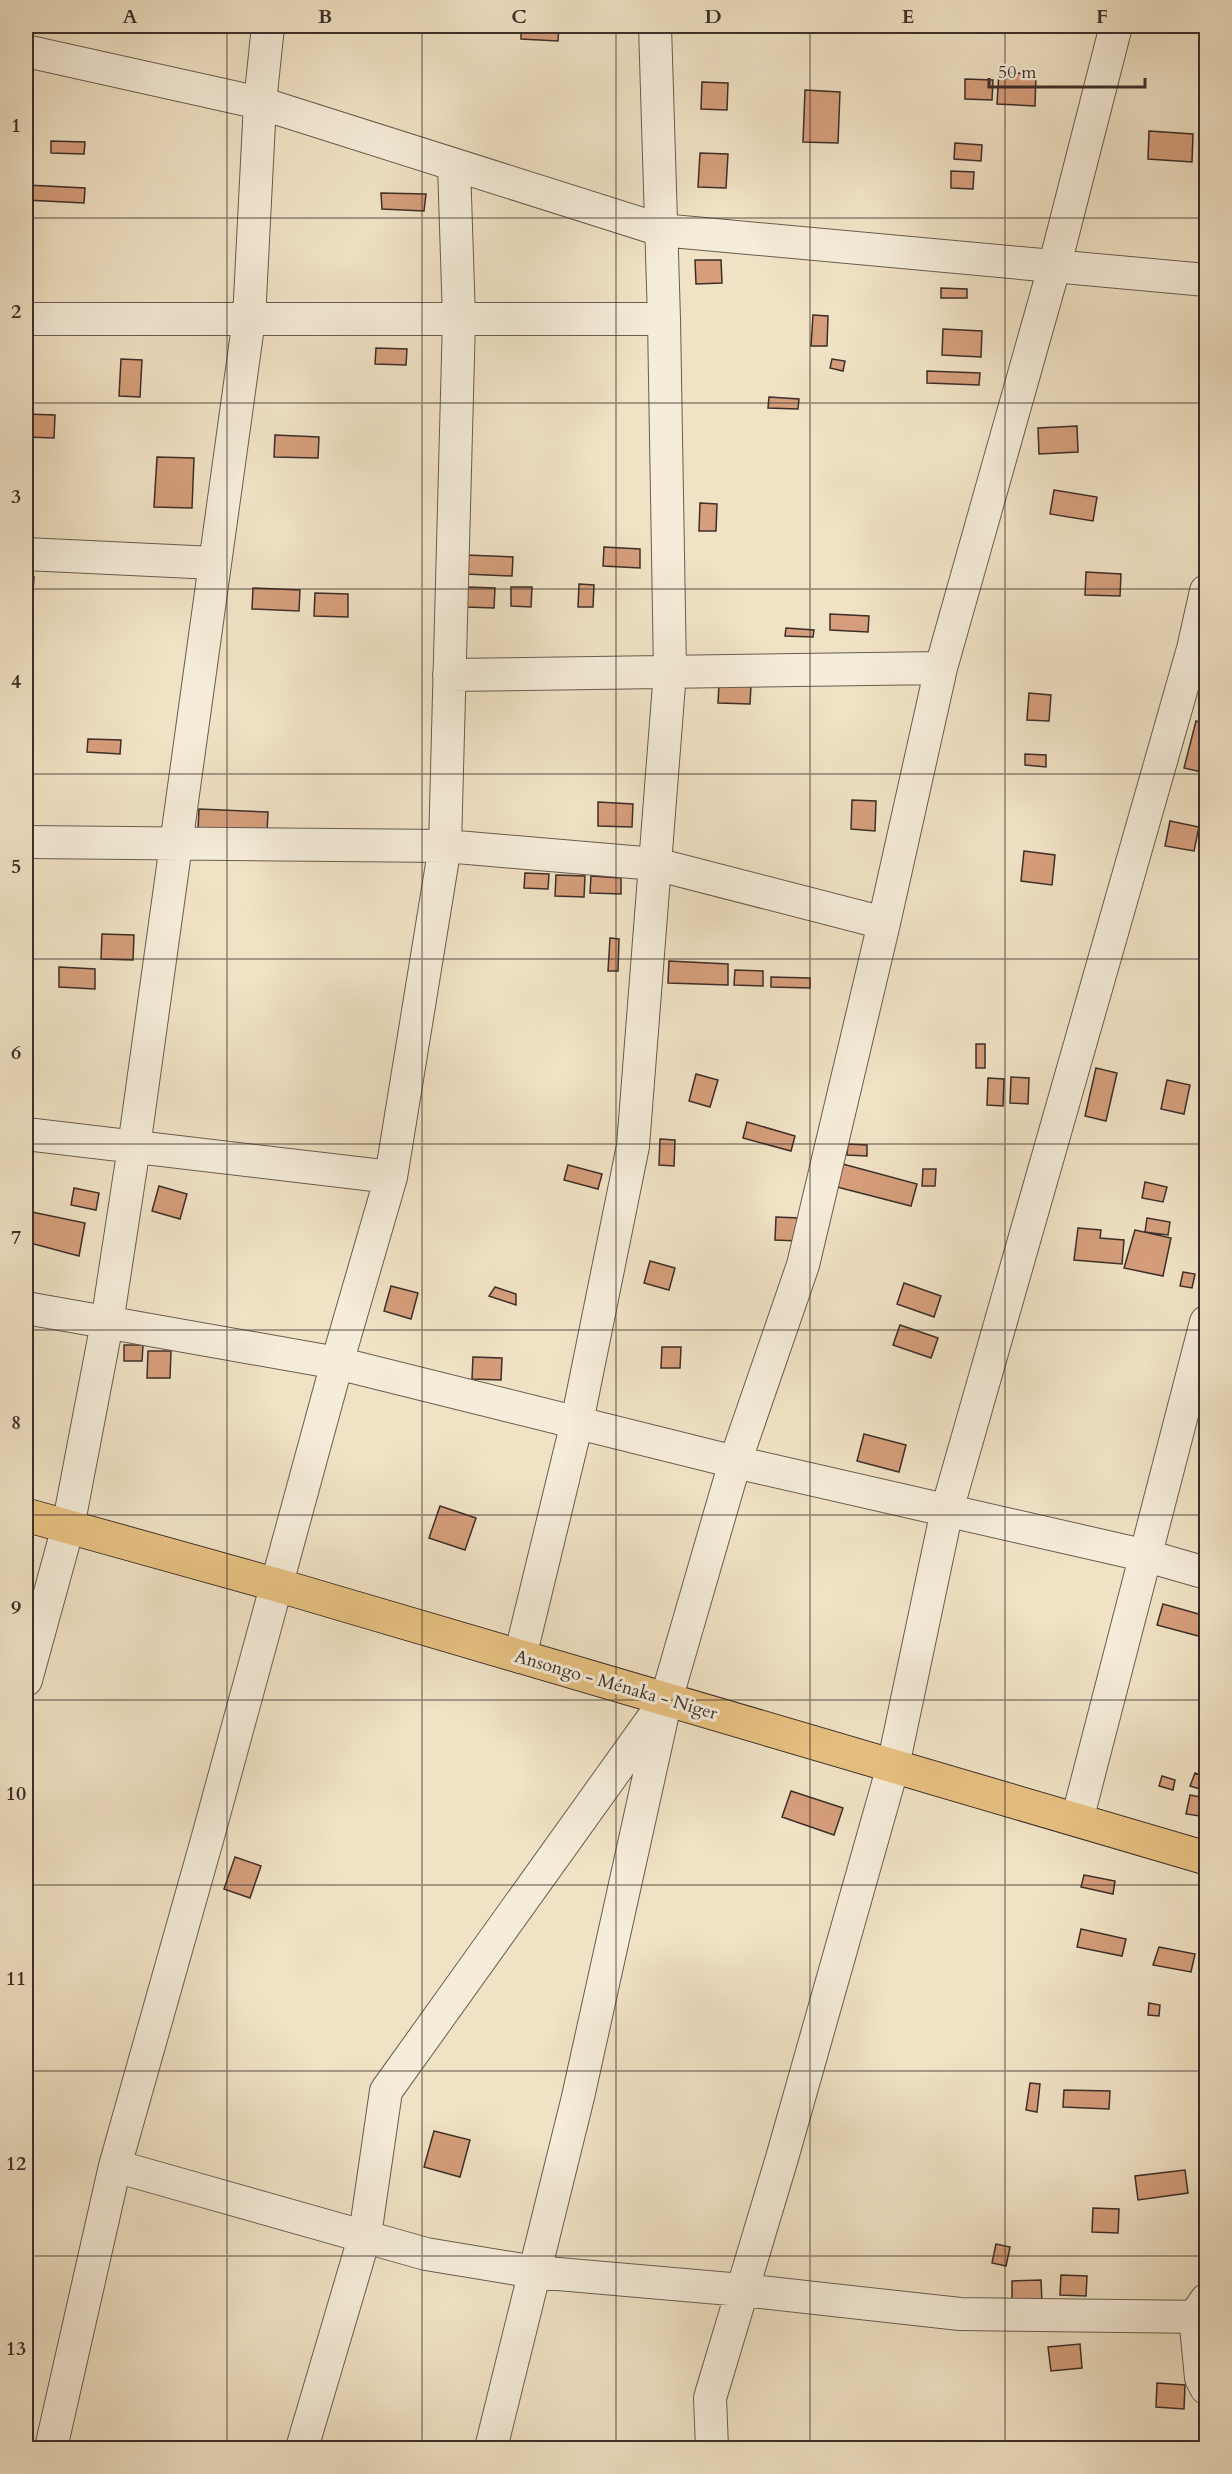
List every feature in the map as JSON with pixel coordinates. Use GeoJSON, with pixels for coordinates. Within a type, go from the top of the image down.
{"type":"FeatureCollection","features":[{"type":"Feature","properties":{"kind":"main road","name":"Ansongo - Ménaka - Niger"},"geometry":{"type":"LineString","coordinates":[[26,1515],[277,1585],[1206,1858]]}},
{"type":"Feature","properties":{"kind":"street"},"geometry":{"type":"LineString","coordinates":[[26,1680],[68,1527],[107,1323],[134,1147],[249,319],[260,103],[268,26]]}},
{"type":"Feature","properties":{"kind":"street"},"geometry":{"type":"LineString","coordinates":[[520,1657],[578,1422],[633,1146],[670,672],[664,319],[655,26]]}},
{"type":"Feature","properties":{"kind":"street"},"geometry":{"type":"LineString","coordinates":[[491,2448],[578,2097],[666,1700],[735,1462],[803,1265],[884,923],[941,668],[1054,268],[1116,26]]}},
{"type":"Feature","properties":{"kind":"street"},"geometry":{"type":"LineString","coordinates":[[26,51],[260,103],[661,230],[1054,268],[1206,280]]}},
{"type":"Feature","properties":{"kind":"street"},"geometry":{"type":"LineString","coordinates":[[51,2448],[115,2166],[337,1363],[391,1177],[445,846],[459,319],[454,165]]}},
{"type":"Feature","properties":{"kind":"street"},"geometry":{"type":"LineString","coordinates":[[26,319],[664,319]]}},
{"type":"Feature","properties":{"kind":"street"},"geometry":{"type":"LineString","coordinates":[[26,554],[214,563]]}},
{"type":"Feature","properties":{"kind":"street"},"geometry":{"type":"LineString","coordinates":[[712,2448],[710,2398],[893,1766],[947,1510],[1186,672],[1206,591]]}},
{"type":"Feature","properties":{"kind":"street"},"geometry":{"type":"LineString","coordinates":[[449,675],[941,668]]}},
{"type":"Feature","properties":{"kind":"street"},"geometry":{"type":"LineString","coordinates":[[26,842],[445,846],[655,864],[884,923]]}},
{"type":"Feature","properties":{"kind":"street"},"geometry":{"type":"LineString","coordinates":[[26,1134],[391,1177]]}},
{"type":"Feature","properties":{"kind":"street"},"geometry":{"type":"LineString","coordinates":[[26,1308],[337,1363],[735,1462],[1147,1556],[1206,1573]]}},
{"type":"Feature","properties":{"kind":"street"},"geometry":{"type":"LineString","coordinates":[[1077,1820],[1206,1322]]}},
{"type":"Feature","properties":{"kind":"street"},"geometry":{"type":"LineString","coordinates":[[302,2448],[365,2235],[386,2091],[666,1700]]}},
{"type":"Feature","properties":{"kind":"street"},"geometry":{"type":"LineString","coordinates":[[115,2166],[426,2254],[535,2272],[742,2290],[960,2314],[1203,2311],[1201,2378],[1206,2388]]}},
{"type":"Feature","properties":{"kind":"building"},"geometry":{"type":"Polygon","coordinates":[[[521,26],[559,26],[558,41],[521,39],[521,26]]]}},
{"type":"Feature","properties":{"kind":"building"},"geometry":{"type":"Polygon","coordinates":[[[999,72],[1036,74],[1035,106],[997,104],[999,72]]]}},
{"type":"Feature","properties":{"kind":"building"},"geometry":{"type":"Polygon","coordinates":[[[965,79],[993,80],[992,100],[965,99],[965,79]]]}},
{"type":"Feature","properties":{"kind":"building"},"geometry":{"type":"Polygon","coordinates":[[[702,82],[728,83],[727,110],[701,109],[702,82]]]}},
{"type":"Feature","properties":{"kind":"building"},"geometry":{"type":"Polygon","coordinates":[[[805,90],[840,92],[838,143],[803,142],[805,90]]]}},
{"type":"Feature","properties":{"kind":"building"},"geometry":{"type":"Polygon","coordinates":[[[1149,131],[1193,134],[1192,162],[1148,159],[1149,131]]]}},
{"type":"Feature","properties":{"kind":"building"},"geometry":{"type":"Polygon","coordinates":[[[51,141],[85,142],[84,154],[51,153],[51,141]]]}},
{"type":"Feature","properties":{"kind":"building"},"geometry":{"type":"Polygon","coordinates":[[[955,143],[982,145],[981,161],[954,159],[955,143]]]}},
{"type":"Feature","properties":{"kind":"building"},"geometry":{"type":"Polygon","coordinates":[[[700,153],[728,154],[726,188],[698,187],[700,153]]]}},
{"type":"Feature","properties":{"kind":"building"},"geometry":{"type":"Polygon","coordinates":[[[951,171],[974,172],[973,189],[951,188],[951,171]]]}},
{"type":"Feature","properties":{"kind":"building"},"geometry":{"type":"Polygon","coordinates":[[[26,185],[85,188],[84,203],[26,200],[26,185]]]}},
{"type":"Feature","properties":{"kind":"building"},"geometry":{"type":"Polygon","coordinates":[[[381,193],[426,194],[424,211],[382,209],[381,193]]]}},
{"type":"Feature","properties":{"kind":"building"},"geometry":{"type":"Polygon","coordinates":[[[695,260],[721,260],[722,283],[696,284],[695,260]]]}},
{"type":"Feature","properties":{"kind":"building"},"geometry":{"type":"Polygon","coordinates":[[[941,288],[967,289],[967,298],[941,298],[941,288]]]}},
{"type":"Feature","properties":{"kind":"building"},"geometry":{"type":"Polygon","coordinates":[[[813,315],[828,316],[827,346],[811,346],[813,315]]]}},
{"type":"Feature","properties":{"kind":"building"},"geometry":{"type":"Polygon","coordinates":[[[943,329],[982,331],[981,357],[942,355],[943,329]]]}},
{"type":"Feature","properties":{"kind":"building"},"geometry":{"type":"Polygon","coordinates":[[[376,348],[407,349],[406,365],[375,364],[376,348]]]}},
{"type":"Feature","properties":{"kind":"building"},"geometry":{"type":"Polygon","coordinates":[[[121,359],[142,360],[140,397],[119,396],[121,359]]]}},
{"type":"Feature","properties":{"kind":"building"},"geometry":{"type":"Polygon","coordinates":[[[832,359],[845,361],[843,371],[830,368],[832,359]]]}},
{"type":"Feature","properties":{"kind":"building"},"geometry":{"type":"Polygon","coordinates":[[[927,371],[980,373],[979,385],[927,383],[927,371]]]}},
{"type":"Feature","properties":{"kind":"building"},"geometry":{"type":"Polygon","coordinates":[[[769,397],[799,399],[798,409],[768,408],[769,397]]]}},
{"type":"Feature","properties":{"kind":"building"},"geometry":{"type":"Polygon","coordinates":[[[26,414],[55,415],[54,438],[26,437],[26,414]]]}},
{"type":"Feature","properties":{"kind":"building"},"geometry":{"type":"Polygon","coordinates":[[[1077,426],[1078,452],[1039,454],[1038,428],[1077,426]]]}},
{"type":"Feature","properties":{"kind":"building"},"geometry":{"type":"Polygon","coordinates":[[[275,435],[319,437],[318,458],[274,457],[275,435]]]}},
{"type":"Feature","properties":{"kind":"building"},"geometry":{"type":"Polygon","coordinates":[[[157,457],[194,458],[192,508],[154,507],[157,457]]]}},
{"type":"Feature","properties":{"kind":"building"},"geometry":{"type":"Polygon","coordinates":[[[1054,490],[1097,497],[1093,521],[1050,514],[1054,490]]]}},
{"type":"Feature","properties":{"kind":"building"},"geometry":{"type":"Polygon","coordinates":[[[700,503],[717,504],[716,531],[699,531],[700,503]]]}},
{"type":"Feature","properties":{"kind":"building"},"geometry":{"type":"Polygon","coordinates":[[[604,547],[640,549],[640,568],[603,566],[604,547]]]}},
{"type":"Feature","properties":{"kind":"building"},"geometry":{"type":"Polygon","coordinates":[[[466,555],[513,557],[512,576],[465,574],[466,555]]]}},
{"type":"Feature","properties":{"kind":"building"},"geometry":{"type":"Polygon","coordinates":[[[1086,572],[1121,574],[1120,596],[1085,595],[1086,572]]]}},
{"type":"Feature","properties":{"kind":"building"},"geometry":{"type":"Polygon","coordinates":[[[26,576],[34,577],[32,607],[26,606],[26,576]]]}},
{"type":"Feature","properties":{"kind":"building"},"geometry":{"type":"Polygon","coordinates":[[[579,584],[594,585],[593,607],[578,607],[579,584]]]}},
{"type":"Feature","properties":{"kind":"building"},"geometry":{"type":"Polygon","coordinates":[[[467,587],[495,588],[494,608],[466,607],[467,587]]]}},
{"type":"Feature","properties":{"kind":"building"},"geometry":{"type":"Polygon","coordinates":[[[511,587],[532,587],[531,607],[511,606],[511,587]]]}},
{"type":"Feature","properties":{"kind":"building"},"geometry":{"type":"Polygon","coordinates":[[[253,588],[300,590],[299,611],[252,609],[253,588]]]}},
{"type":"Feature","properties":{"kind":"building"},"geometry":{"type":"Polygon","coordinates":[[[315,593],[348,594],[348,617],[314,616],[315,593]]]}},
{"type":"Feature","properties":{"kind":"building"},"geometry":{"type":"Polygon","coordinates":[[[830,614],[869,616],[868,632],[830,630],[830,614]]]}},
{"type":"Feature","properties":{"kind":"building"},"geometry":{"type":"Polygon","coordinates":[[[786,628],[814,630],[813,637],[785,636],[786,628]]]}},
{"type":"Feature","properties":{"kind":"building"},"geometry":{"type":"Polygon","coordinates":[[[719,684],[751,685],[750,704],[718,703],[719,684]]]}},
{"type":"Feature","properties":{"kind":"building"},"geometry":{"type":"Polygon","coordinates":[[[1201,689],[1206,690],[1206,706],[1199,706],[1201,689]]]}},
{"type":"Feature","properties":{"kind":"building"},"geometry":{"type":"Polygon","coordinates":[[[1029,693],[1051,695],[1049,721],[1027,720],[1029,693]]]}},
{"type":"Feature","properties":{"kind":"building"},"geometry":{"type":"Polygon","coordinates":[[[1196,721],[1206,724],[1204,738],[1206,738],[1206,773],[1184,768],[1196,721]]]}},
{"type":"Feature","properties":{"kind":"building"},"geometry":{"type":"Polygon","coordinates":[[[88,739],[121,740],[120,754],[87,752],[88,739]]]}},
{"type":"Feature","properties":{"kind":"building"},"geometry":{"type":"Polygon","coordinates":[[[1025,754],[1046,755],[1046,767],[1025,765],[1025,754]]]}},
{"type":"Feature","properties":{"kind":"building"},"geometry":{"type":"Polygon","coordinates":[[[852,800],[876,801],[875,831],[851,829],[852,800]]]}},
{"type":"Feature","properties":{"kind":"building"},"geometry":{"type":"Polygon","coordinates":[[[598,802],[633,804],[632,827],[598,826],[598,802]]]}},
{"type":"Feature","properties":{"kind":"building"},"geometry":{"type":"Polygon","coordinates":[[[199,809],[268,812],[267,832],[198,829],[199,809]]]}},
{"type":"Feature","properties":{"kind":"building"},"geometry":{"type":"Polygon","coordinates":[[[1170,821],[1199,827],[1194,851],[1165,846],[1170,821]]]}},
{"type":"Feature","properties":{"kind":"building"},"geometry":{"type":"Polygon","coordinates":[[[1024,851],[1055,855],[1052,885],[1021,881],[1024,851]]]}},
{"type":"Feature","properties":{"kind":"building"},"geometry":{"type":"Polygon","coordinates":[[[525,873],[549,874],[548,889],[524,888],[525,873]]]}},
{"type":"Feature","properties":{"kind":"building"},"geometry":{"type":"Polygon","coordinates":[[[556,875],[585,876],[584,897],[555,896],[556,875]]]}},
{"type":"Feature","properties":{"kind":"building"},"geometry":{"type":"Polygon","coordinates":[[[591,876],[621,878],[621,894],[590,893],[591,876]]]}},
{"type":"Feature","properties":{"kind":"building"},"geometry":{"type":"Polygon","coordinates":[[[102,934],[134,935],[133,960],[101,959],[102,934]]]}},
{"type":"Feature","properties":{"kind":"building"},"geometry":{"type":"Polygon","coordinates":[[[610,938],[619,939],[618,971],[608,971],[610,938]]]}},
{"type":"Feature","properties":{"kind":"building"},"geometry":{"type":"Polygon","coordinates":[[[669,961],[728,964],[728,985],[668,983],[669,961]]]}},
{"type":"Feature","properties":{"kind":"building"},"geometry":{"type":"Polygon","coordinates":[[[59,967],[95,969],[95,989],[59,987],[59,967]]]}},
{"type":"Feature","properties":{"kind":"building"},"geometry":{"type":"Polygon","coordinates":[[[735,970],[763,971],[763,986],[734,985],[735,970]]]}},
{"type":"Feature","properties":{"kind":"building"},"geometry":{"type":"Polygon","coordinates":[[[771,977],[810,978],[810,988],[771,987],[771,977]]]}},
{"type":"Feature","properties":{"kind":"building"},"geometry":{"type":"Polygon","coordinates":[[[976,1044],[985,1044],[985,1068],[976,1068],[976,1044]]]}},
{"type":"Feature","properties":{"kind":"building"},"geometry":{"type":"Polygon","coordinates":[[[1096,1068],[1117,1073],[1106,1121],[1085,1116],[1096,1068]]]}},
{"type":"Feature","properties":{"kind":"building"},"geometry":{"type":"Polygon","coordinates":[[[696,1074],[718,1080],[710,1107],[689,1101],[696,1074]]]}},
{"type":"Feature","properties":{"kind":"building"},"geometry":{"type":"Polygon","coordinates":[[[1011,1077],[1029,1078],[1028,1104],[1010,1103],[1011,1077]]]}},
{"type":"Feature","properties":{"kind":"building"},"geometry":{"type":"Polygon","coordinates":[[[988,1078],[1004,1079],[1003,1106],[987,1105],[988,1078]]]}},
{"type":"Feature","properties":{"kind":"building"},"geometry":{"type":"Polygon","coordinates":[[[1167,1080],[1190,1085],[1184,1114],[1161,1109],[1167,1080]]]}},
{"type":"Feature","properties":{"kind":"building"},"geometry":{"type":"Polygon","coordinates":[[[747,1122],[795,1136],[791,1151],[743,1138],[747,1122]]]}},
{"type":"Feature","properties":{"kind":"building"},"geometry":{"type":"Polygon","coordinates":[[[660,1139],[675,1140],[674,1166],[659,1165],[660,1139]]]}},
{"type":"Feature","properties":{"kind":"building"},"geometry":{"type":"Polygon","coordinates":[[[848,1144],[867,1145],[867,1156],[847,1155],[848,1144]]]}},
{"type":"Feature","properties":{"kind":"building"},"geometry":{"type":"Polygon","coordinates":[[[839,1163],[917,1184],[911,1206],[833,1186],[839,1163]]]}},
{"type":"Feature","properties":{"kind":"building"},"geometry":{"type":"Polygon","coordinates":[[[568,1165],[602,1174],[598,1189],[564,1180],[568,1165]]]}},
{"type":"Feature","properties":{"kind":"building"},"geometry":{"type":"Polygon","coordinates":[[[923,1169],[936,1169],[935,1186],[922,1186],[923,1169]]]}},
{"type":"Feature","properties":{"kind":"building"},"geometry":{"type":"Polygon","coordinates":[[[1145,1182],[1167,1187],[1163,1202],[1142,1198],[1145,1182]]]}},
{"type":"Feature","properties":{"kind":"building"},"geometry":{"type":"Polygon","coordinates":[[[159,1186],[187,1194],[180,1219],[152,1211],[159,1186]]]}},
{"type":"Feature","properties":{"kind":"building"},"geometry":{"type":"Polygon","coordinates":[[[74,1188],[99,1193],[96,1210],[71,1205],[74,1188]]]}},
{"type":"Feature","properties":{"kind":"building"},"geometry":{"type":"Polygon","coordinates":[[[32,1212],[85,1223],[79,1256],[30,1243],[32,1212]]]}},
{"type":"Feature","properties":{"kind":"building"},"geometry":{"type":"Polygon","coordinates":[[[776,1217],[799,1218],[798,1241],[775,1240],[776,1217]]]}},
{"type":"Feature","properties":{"kind":"building"},"geometry":{"type":"Polygon","coordinates":[[[1147,1218],[1170,1222],[1168,1235],[1145,1232],[1147,1218]]]}},
{"type":"Feature","properties":{"kind":"building"},"geometry":{"type":"Polygon","coordinates":[[[1078,1228],[1101,1230],[1100,1238],[1124,1240],[1122,1264],[1074,1260],[1078,1228]]]}},
{"type":"Feature","properties":{"kind":"building"},"geometry":{"type":"Polygon","coordinates":[[[1135,1230],[1171,1238],[1163,1276],[1124,1268],[1135,1230]]]}},
{"type":"Feature","properties":{"kind":"building"},"geometry":{"type":"Polygon","coordinates":[[[650,1261],[675,1268],[669,1290],[644,1283],[650,1261]]]}},
{"type":"Feature","properties":{"kind":"building"},"geometry":{"type":"Polygon","coordinates":[[[1183,1272],[1195,1274],[1192,1288],[1180,1286],[1183,1272]]]}},
{"type":"Feature","properties":{"kind":"building"},"geometry":{"type":"Polygon","coordinates":[[[904,1283],[941,1296],[934,1317],[897,1304],[904,1283]]]}},
{"type":"Feature","properties":{"kind":"building"},"geometry":{"type":"Polygon","coordinates":[[[391,1286],[418,1293],[411,1319],[384,1311],[391,1286]]]}},
{"type":"Feature","properties":{"kind":"building"},"geometry":{"type":"Polygon","coordinates":[[[495,1287],[516,1294],[516,1305],[489,1296],[495,1287]]]}},
{"type":"Feature","properties":{"kind":"building"},"geometry":{"type":"Polygon","coordinates":[[[900,1325],[938,1338],[931,1358],[893,1345],[900,1325]]]}},
{"type":"Feature","properties":{"kind":"building"},"geometry":{"type":"Polygon","coordinates":[[[124,1345],[143,1345],[142,1361],[124,1361],[124,1345]]]}},
{"type":"Feature","properties":{"kind":"building"},"geometry":{"type":"Polygon","coordinates":[[[662,1347],[681,1347],[680,1368],[661,1368],[662,1347]]]}},
{"type":"Feature","properties":{"kind":"building"},"geometry":{"type":"Polygon","coordinates":[[[148,1351],[171,1351],[170,1378],[147,1378],[148,1351]]]}},
{"type":"Feature","properties":{"kind":"building"},"geometry":{"type":"Polygon","coordinates":[[[473,1357],[502,1358],[501,1380],[472,1379],[473,1357]]]}},
{"type":"Feature","properties":{"kind":"building"},"geometry":{"type":"Polygon","coordinates":[[[864,1434],[906,1445],[899,1472],[857,1461],[864,1434]]]}},
{"type":"Feature","properties":{"kind":"building"},"geometry":{"type":"Polygon","coordinates":[[[440,1506],[476,1518],[465,1550],[429,1538],[440,1506]]]}},
{"type":"Feature","properties":{"kind":"building"},"geometry":{"type":"Polygon","coordinates":[[[1163,1604],[1206,1616],[1202,1637],[1157,1625],[1163,1604]]]}},
{"type":"Feature","properties":{"kind":"building"},"geometry":{"type":"Polygon","coordinates":[[[1195,1773],[1205,1777],[1200,1789],[1190,1786],[1195,1773]]]}},
{"type":"Feature","properties":{"kind":"building"},"geometry":{"type":"Polygon","coordinates":[[[1162,1776],[1175,1780],[1173,1790],[1159,1786],[1162,1776]]]}},
{"type":"Feature","properties":{"kind":"building"},"geometry":{"type":"Polygon","coordinates":[[[791,1791],[843,1808],[834,1835],[782,1817],[791,1791]]]}},
{"type":"Feature","properties":{"kind":"building"},"geometry":{"type":"Polygon","coordinates":[[[1190,1795],[1206,1798],[1206,1817],[1186,1814],[1190,1795]]]}},
{"type":"Feature","properties":{"kind":"building"},"geometry":{"type":"Polygon","coordinates":[[[235,1857],[261,1866],[250,1898],[224,1889],[235,1857]]]}},
{"type":"Feature","properties":{"kind":"building"},"geometry":{"type":"Polygon","coordinates":[[[1084,1875],[1115,1881],[1113,1894],[1081,1887],[1084,1875]]]}},
{"type":"Feature","properties":{"kind":"building"},"geometry":{"type":"Polygon","coordinates":[[[1081,1929],[1126,1939],[1122,1956],[1077,1947],[1081,1929]]]}},
{"type":"Feature","properties":{"kind":"building"},"geometry":{"type":"Polygon","coordinates":[[[1159,1947],[1195,1954],[1191,1972],[1153,1965],[1159,1947]]]}},
{"type":"Feature","properties":{"kind":"building"},"geometry":{"type":"Polygon","coordinates":[[[1149,2003],[1160,2005],[1159,2016],[1148,2015],[1149,2003]]]}},
{"type":"Feature","properties":{"kind":"building"},"geometry":{"type":"Polygon","coordinates":[[[1030,2083],[1040,2084],[1037,2112],[1026,2110],[1030,2083]]]}},
{"type":"Feature","properties":{"kind":"building"},"geometry":{"type":"Polygon","coordinates":[[[1064,2090],[1110,2091],[1109,2109],[1063,2107],[1064,2090]]]}},
{"type":"Feature","properties":{"kind":"building"},"geometry":{"type":"Polygon","coordinates":[[[434,2131],[470,2140],[460,2177],[424,2167],[434,2131]]]}},
{"type":"Feature","properties":{"kind":"building"},"geometry":{"type":"Polygon","coordinates":[[[1185,2170],[1188,2193],[1138,2200],[1135,2176],[1185,2170]]]}},
{"type":"Feature","properties":{"kind":"building"},"geometry":{"type":"Polygon","coordinates":[[[1093,2208],[1119,2209],[1118,2233],[1092,2232],[1093,2208]]]}},
{"type":"Feature","properties":{"kind":"building"},"geometry":{"type":"Polygon","coordinates":[[[996,2244],[1010,2247],[1006,2266],[992,2263],[996,2244]]]}},
{"type":"Feature","properties":{"kind":"building"},"geometry":{"type":"Polygon","coordinates":[[[1061,2275],[1087,2276],[1086,2296],[1060,2295],[1061,2275]]]}},
{"type":"Feature","properties":{"kind":"building"},"geometry":{"type":"Polygon","coordinates":[[[1041,2280],[1042,2303],[1012,2305],[1012,2281],[1041,2280]]]}},
{"type":"Feature","properties":{"kind":"building"},"geometry":{"type":"Polygon","coordinates":[[[1080,2344],[1082,2368],[1051,2371],[1048,2347],[1080,2344]]]}},
{"type":"Feature","properties":{"kind":"building"},"geometry":{"type":"Polygon","coordinates":[[[1157,2383],[1185,2385],[1184,2409],[1156,2407],[1157,2383]]]}}]}
